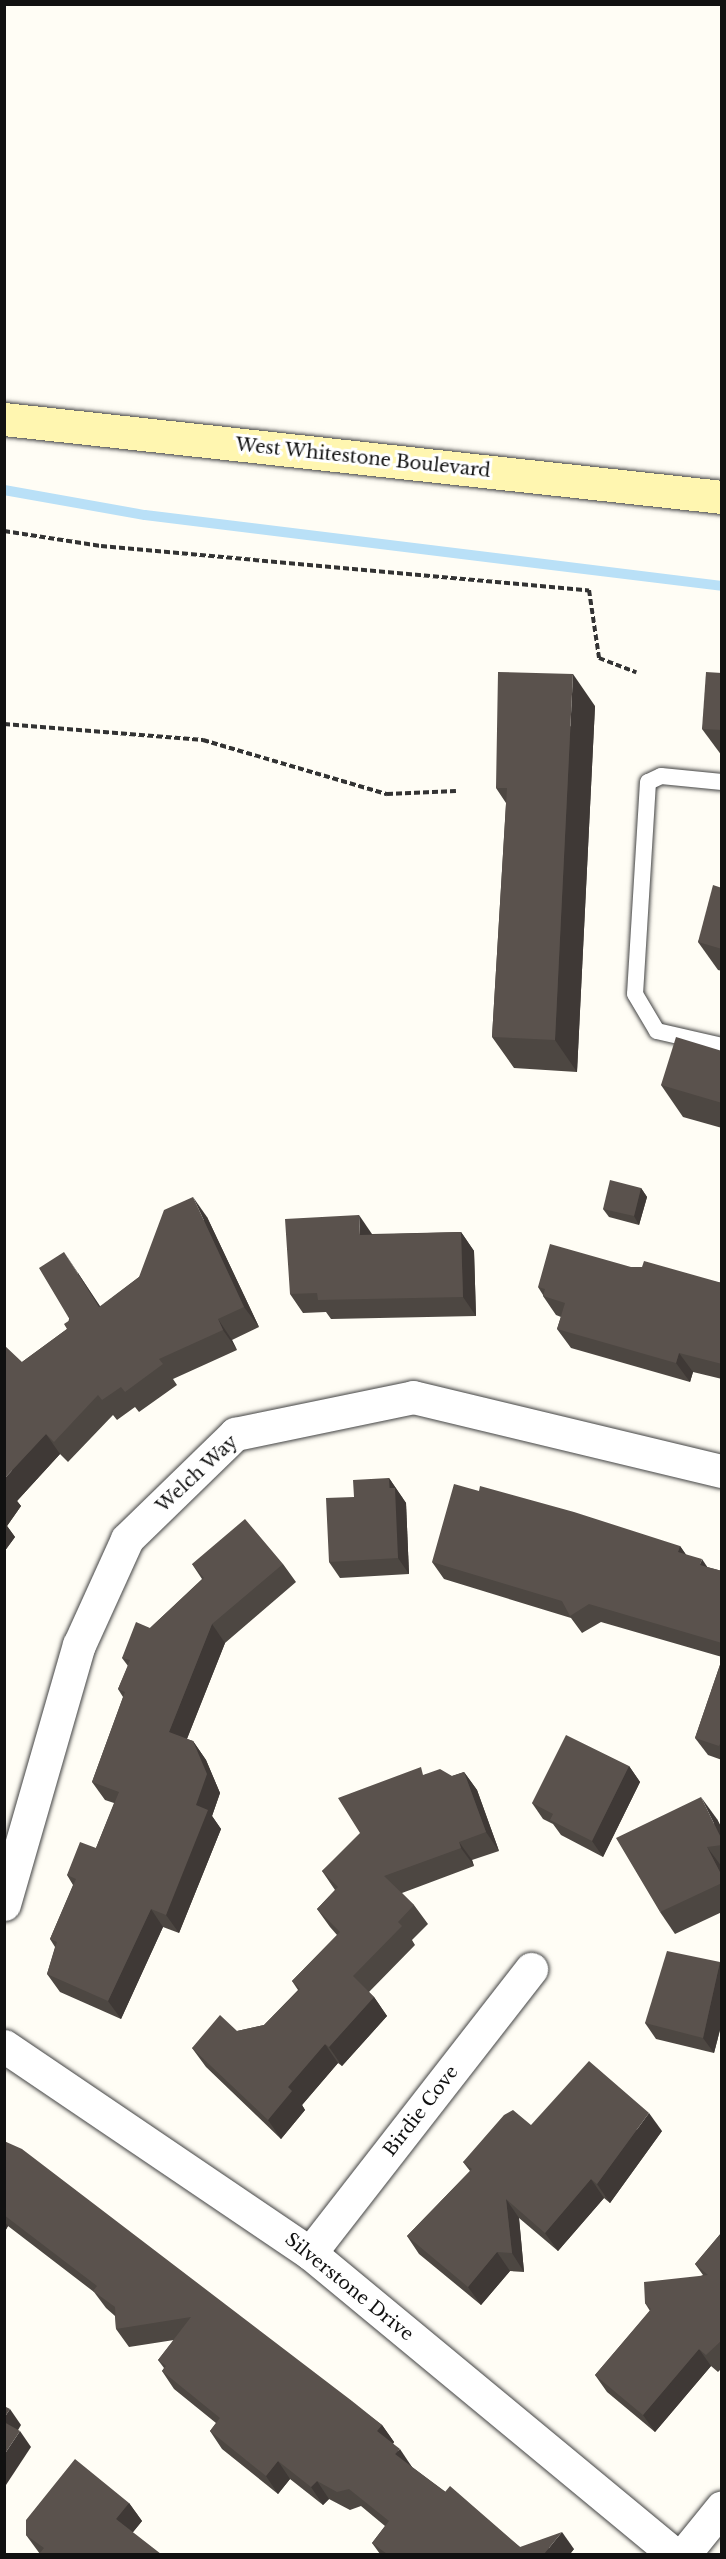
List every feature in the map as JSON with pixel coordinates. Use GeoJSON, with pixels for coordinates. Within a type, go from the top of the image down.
{"type":"FeatureCollection","features":[{"type":"Feature","properties":{"kind":"main road","name":"West Whitestone Boulevard"},"geometry":{"type":"LineString","coordinates":[[4,419],[722,497]]}},
{"type":"Feature","properties":{"kind":"street","name":"Welch Way"},"geometry":{"type":"LineString","coordinates":[[4,1904],[79,1645],[127,1539],[235,1434],[413,1397],[722,1471]]}},
{"type":"Feature","properties":{"kind":"street","name":"Birdie Cove"},"geometry":{"type":"LineString","coordinates":[[310,2253],[531,1969]]}},
{"type":"Feature","properties":{"kind":"street","name":"Silverstone Drive"},"geometry":{"type":"LineString","coordinates":[[4,2046],[310,2253],[674,2554]]}},
{"type":"Feature","properties":{"kind":"street"},"geometry":{"type":"LineString","coordinates":[[684,2554],[722,2507]]}},
{"type":"Feature","properties":{"kind":"lane"},"geometry":{"type":"LineString","coordinates":[[722,782],[661,776],[648,782],[635,994],[657,1031],[722,1046]]}},
{"type":"Feature","properties":{"kind":"path"},"geometry":{"type":"LineString","coordinates":[[4,531],[101,546],[589,590],[599,658],[636,672]]}},
{"type":"Feature","properties":{"kind":"path"},"geometry":{"type":"LineString","coordinates":[[4,723],[202,740],[387,794],[456,791]]}},
{"type":"Feature","properties":{"kind":"building"},"geometry":{"type":"Polygon","coordinates":[[[498,672],[573,674],[555,1040],[492,1037],[507,788],[496,788],[498,672]]]}},
{"type":"Feature","properties":{"kind":"building"},"geometry":{"type":"Polygon","coordinates":[[[706,672],[722,673],[722,730],[702,729],[706,672]]]}},
{"type":"Feature","properties":{"kind":"building"},"geometry":{"type":"Polygon","coordinates":[[[713,885],[722,888],[722,949],[698,942],[713,885]]]}},
{"type":"Feature","properties":{"kind":"building"},"geometry":{"type":"Polygon","coordinates":[[[676,1037],[722,1051],[722,1103],[661,1085],[676,1037]]]}},
{"type":"Feature","properties":{"kind":"building"},"geometry":{"type":"Polygon","coordinates":[[[610,1180],[641,1188],[634,1216],[603,1209],[610,1180]]]}},
{"type":"Feature","properties":{"kind":"building"},"geometry":{"type":"Polygon","coordinates":[[[193,1197],[244,1307],[218,1319],[223,1330],[159,1359],[163,1364],[125,1392],[121,1387],[102,1400],[98,1395],[54,1442],[46,1434],[4,1479],[4,1345],[22,1362],[67,1329],[64,1324],[70,1320],[39,1268],[64,1252],[99,1307],[139,1277],[164,1210],[193,1197]]]}},
{"type":"Feature","properties":{"kind":"building"},"geometry":{"type":"Polygon","coordinates":[[[359,1215],[360,1235],[461,1232],[463,1297],[318,1300],[317,1293],[290,1294],[285,1219],[359,1215]]]}},
{"type":"Feature","properties":{"kind":"building"},"geometry":{"type":"Polygon","coordinates":[[[550,1244],[631,1267],[642,1267],[644,1261],[722,1283],[722,1364],[679,1353],[676,1363],[557,1329],[565,1303],[543,1296],[545,1289],[538,1287],[550,1244]]]}},
{"type":"Feature","properties":{"kind":"building"},"geometry":{"type":"Polygon","coordinates":[[[389,1478],[389,1488],[395,1488],[398,1558],[329,1562],[326,1498],[354,1497],[353,1480],[389,1478]]]}},
{"type":"Feature","properties":{"kind":"building"},"geometry":{"type":"Polygon","coordinates":[[[454,1484],[479,1491],[480,1486],[574,1512],[680,1546],[678,1552],[702,1559],[700,1565],[722,1571],[722,1643],[589,1604],[570,1616],[562,1601],[432,1562],[454,1484]]]}},
{"type":"Feature","properties":{"kind":"building"},"geometry":{"type":"Polygon","coordinates":[[[245,1519],[283,1564],[212,1624],[169,1732],[193,1741],[207,1774],[196,1805],[208,1810],[166,1915],[151,1909],[108,2001],[47,1974],[57,1942],[50,1939],[76,1879],[67,1875],[80,1842],[96,1848],[119,1792],[92,1782],[125,1692],[118,1689],[130,1660],[122,1658],[136,1622],[150,1628],[204,1578],[192,1564],[245,1519]]]}},
{"type":"Feature","properties":{"kind":"building"},"geometry":{"type":"Polygon","coordinates":[[[722,1659],[722,1740],[719,1746],[695,1738],[722,1659]]]}},
{"type":"Feature","properties":{"kind":"building"},"geometry":{"type":"Polygon","coordinates":[[[566,1735],[629,1766],[592,1841],[550,1820],[553,1814],[532,1803],[566,1735]]]}},
{"type":"Feature","properties":{"kind":"building"},"geometry":{"type":"Polygon","coordinates":[[[421,1767],[423,1775],[440,1769],[452,1776],[464,1772],[486,1832],[459,1842],[461,1848],[384,1876],[414,1905],[398,1922],[402,1926],[353,1976],[374,1997],[329,2047],[325,2044],[288,2087],[292,2091],[268,2120],[192,2048],[220,2015],[237,2031],[264,2025],[300,1989],[292,1981],[340,1932],[317,1909],[338,1887],[322,1871],[360,1833],[338,1798],[421,1767]]]}},
{"type":"Feature","properties":{"kind":"building"},"geometry":{"type":"Polygon","coordinates":[[[701,1797],[722,1840],[722,1845],[707,1847],[722,1876],[722,1883],[660,1912],[616,1838],[701,1797]]]}},
{"type":"Feature","properties":{"kind":"building"},"geometry":{"type":"Polygon","coordinates":[[[667,1951],[720,1962],[703,2038],[645,2023],[667,1951]]]}},
{"type":"Feature","properties":{"kind":"building"},"geometry":{"type":"Polygon","coordinates":[[[589,2061],[649,2113],[597,2184],[591,2179],[545,2233],[506,2199],[512,2253],[497,2252],[468,2287],[407,2236],[472,2169],[463,2162],[504,2115],[513,2110],[531,2125],[589,2061]]]}},
{"type":"Feature","properties":{"kind":"building"},"geometry":{"type":"Polygon","coordinates":[[[4,2141],[22,2149],[352,2401],[382,2425],[377,2431],[400,2449],[395,2454],[445,2492],[450,2486],[520,2547],[562,2532],[544,2554],[387,2554],[372,2543],[389,2521],[349,2489],[337,2492],[317,2481],[311,2487],[278,2461],[266,2476],[210,2431],[220,2418],[162,2371],[166,2366],[158,2360],[191,2317],[116,2329],[115,2307],[93,2291],[97,2286],[4,2215],[4,2141]]]}},
{"type":"Feature","properties":{"kind":"building"},"geometry":{"type":"Polygon","coordinates":[[[722,2232],[722,2340],[706,2355],[699,2349],[643,2415],[595,2375],[651,2309],[645,2303],[644,2282],[708,2275],[695,2264],[722,2232]]]}},
{"type":"Feature","properties":{"kind":"building"},"geometry":{"type":"Polygon","coordinates":[[[4,2406],[10,2409],[4,2418],[4,2406]]]}},
{"type":"Feature","properties":{"kind":"building"},"geometry":{"type":"Polygon","coordinates":[[[4,2422],[20,2431],[4,2455],[4,2422]]]}},
{"type":"Feature","properties":{"kind":"building"},"geometry":{"type":"Polygon","coordinates":[[[75,2459],[129,2503],[116,2519],[161,2554],[39,2554],[44,2548],[26,2535],[26,2520],[75,2459]]]}},
{"type":"Feature","properties":{"kind":"waterway"},"geometry":{"type":"LineString","coordinates":[[4,490],[145,515],[722,586]]}}]}
